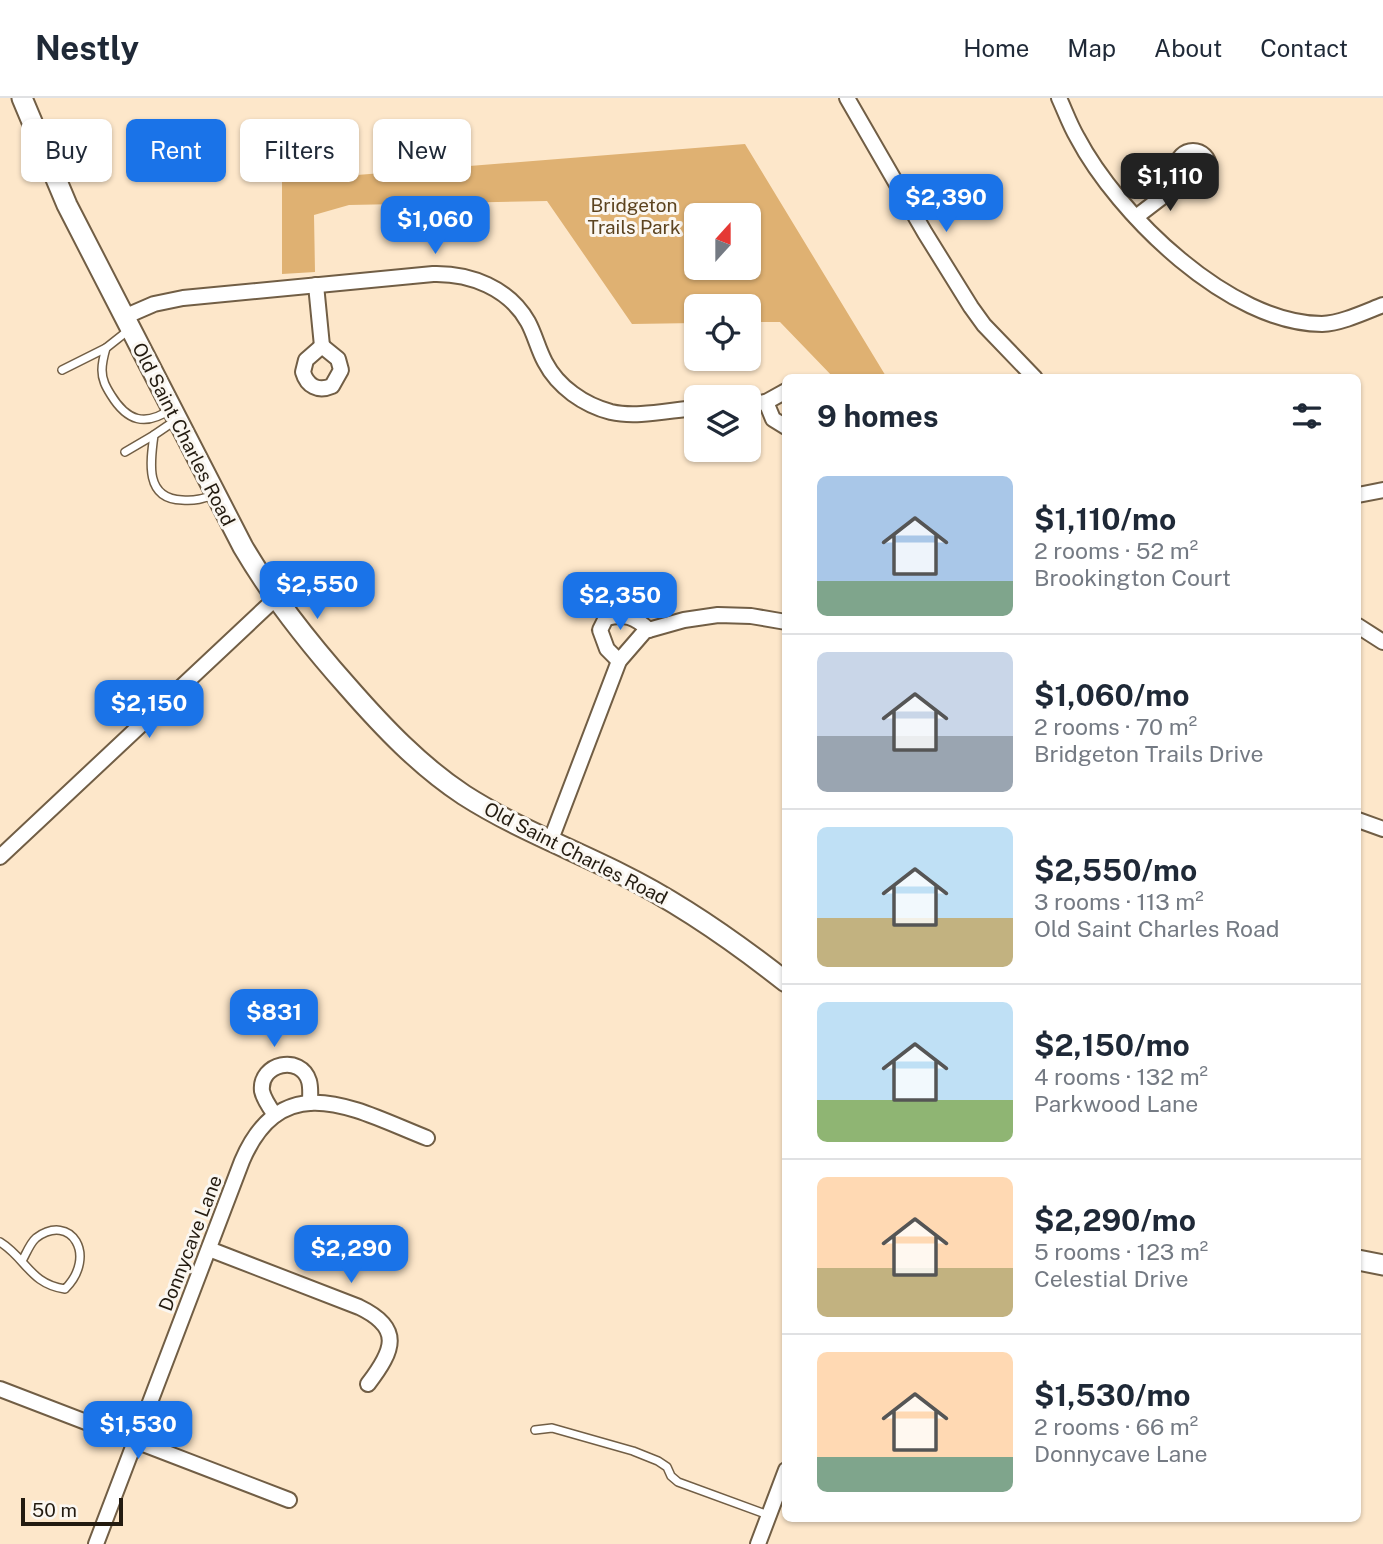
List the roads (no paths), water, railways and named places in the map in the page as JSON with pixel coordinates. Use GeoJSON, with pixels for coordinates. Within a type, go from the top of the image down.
{"type":"FeatureCollection","features":[{"type":"Feature","properties":{"kind":"street","name":"Old Saint Charles Road"},"geometry":{"type":"LineString","coordinates":[[23,98],[67,205],[215,494],[275,599],[314,649],[390,735],[464,794],[550,842],[622,874],[685,910],[748,951],[782,979]]}},
{"type":"Feature","properties":{"kind":"street"},"geometry":{"type":"LineString","coordinates":[[847,98],[925,233],[984,325],[1031,374]]}},
{"type":"Feature","properties":{"kind":"street"},"geometry":{"type":"LineString","coordinates":[[1059,98],[1077,138],[1106,180],[1136,217],[1191,270],[1251,307],[1286,320],[1324,324],[1383,305]]}},
{"type":"Feature","properties":{"kind":"street"},"geometry":{"type":"LineString","coordinates":[[1136,217],[1183,181]]}},
{"type":"Feature","properties":{"kind":"street"},"geometry":{"type":"LineString","coordinates":[[127,323],[154,304],[183,298],[433,274],[476,279],[511,301],[528,322],[546,363],[570,393],[613,412],[684,409]]}},
{"type":"Feature","properties":{"kind":"street"},"geometry":{"type":"LineString","coordinates":[[316,285],[322,346]]}},
{"type":"Feature","properties":{"kind":"street"},"geometry":{"type":"LineString","coordinates":[[761,403],[782,393]]}},
{"type":"Feature","properties":{"kind":"street"},"geometry":{"type":"LineString","coordinates":[[766,402],[773,419],[782,425]]}},
{"type":"Feature","properties":{"kind":"street"},"geometry":{"type":"LineString","coordinates":[[1361,494],[1383,490]]}},
{"type":"Feature","properties":{"kind":"street"},"geometry":{"type":"LineString","coordinates":[[0,857],[275,599]]}},
{"type":"Feature","properties":{"kind":"street"},"geometry":{"type":"LineString","coordinates":[[619,661],[607,649],[600,630],[606,618],[619,614],[632,617],[649,630]]}},
{"type":"Feature","properties":{"kind":"street"},"geometry":{"type":"LineString","coordinates":[[550,842],[619,661],[645,631],[684,620],[718,615],[782,620]]}},
{"type":"Feature","properties":{"kind":"street"},"geometry":{"type":"LineString","coordinates":[[1361,628],[1383,642]]}},
{"type":"Feature","properties":{"kind":"street"},"geometry":{"type":"LineString","coordinates":[[1361,821],[1383,829]]}},
{"type":"Feature","properties":{"kind":"street"},"geometry":{"type":"LineString","coordinates":[[275,1115],[264,1098],[262,1084],[269,1071],[281,1065],[296,1066],[308,1077],[310,1103]]}},
{"type":"Feature","properties":{"kind":"street","name":"Donnycave Lane"},"geometry":{"type":"LineString","coordinates":[[96,1544],[208,1249],[247,1149],[257,1131],[275,1115],[292,1106],[323,1101],[347,1106],[427,1138]]}},
{"type":"Feature","properties":{"kind":"street"},"geometry":{"type":"LineString","coordinates":[[208,1249],[379,1317],[390,1334],[389,1347],[384,1362],[368,1384]]}},
{"type":"Feature","properties":{"kind":"street"},"geometry":{"type":"LineString","coordinates":[[1361,1261],[1383,1265]]}},
{"type":"Feature","properties":{"kind":"street"},"geometry":{"type":"LineString","coordinates":[[0,1389],[289,1500]]}},
{"type":"Feature","properties":{"kind":"street"},"geometry":{"type":"LineString","coordinates":[[758,1544],[782,1481]]}},
{"type":"Feature","properties":{"kind":"lane"},"geometry":{"type":"LineString","coordinates":[[62,370],[106,348],[127,323]]}},
{"type":"Feature","properties":{"kind":"lane"},"geometry":{"type":"LineString","coordinates":[[106,348],[102,371],[104,384],[124,412],[133,418],[148,420],[174,414]]}},
{"type":"Feature","properties":{"kind":"lane"},"geometry":{"type":"LineString","coordinates":[[125,452],[154,435],[174,414]]}},
{"type":"Feature","properties":{"kind":"lane"},"geometry":{"type":"LineString","coordinates":[[154,435],[152,478],[159,492],[171,500],[190,501],[215,494]]}},
{"type":"Feature","properties":{"kind":"lane"},"geometry":{"type":"LineString","coordinates":[[0,1242],[22,1261],[34,1277],[51,1287],[65,1289],[74,1280],[81,1259],[78,1242],[69,1234],[50,1230],[34,1239],[22,1261]]}},
{"type":"Feature","properties":{"kind":"lane"},"geometry":{"type":"LineString","coordinates":[[535,1430],[552,1428],[633,1451],[667,1467],[678,1482],[769,1516]]}},
{"type":"Feature","properties":{"kind":"park label","name":"Bridgeton Trails Park"},"geometry":{"type":"Point","coordinates":[634,216]}}]}
